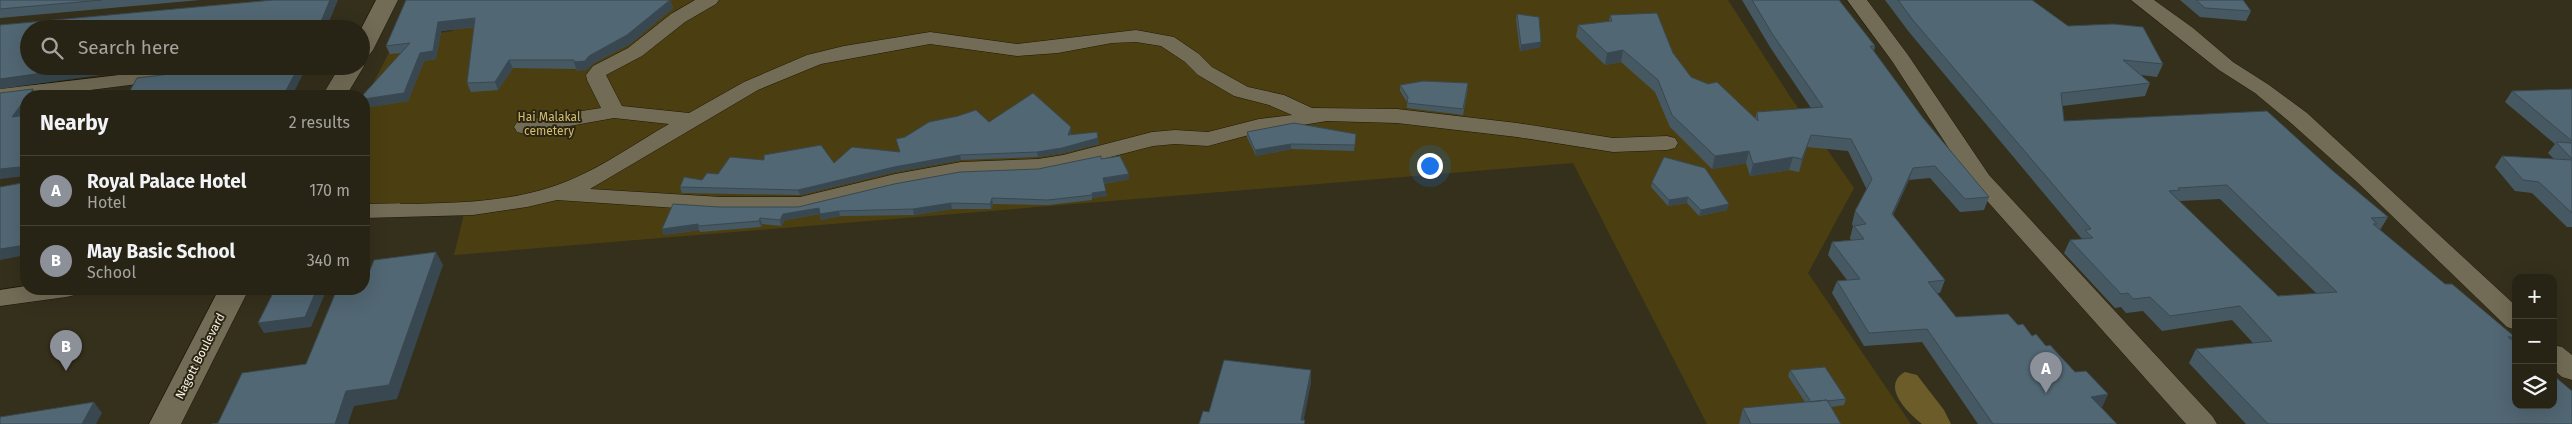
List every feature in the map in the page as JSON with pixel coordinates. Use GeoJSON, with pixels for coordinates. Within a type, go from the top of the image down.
{"type":"FeatureCollection","features":[{"type":"Feature","properties":{"kind":"street"},"geometry":{"type":"LineString","coordinates":[[370,33],[387,0]]}},
{"type":"Feature","properties":{"kind":"street"},"geometry":{"type":"LineString","coordinates":[[614,112],[597,80],[596,75],[600,70],[635,52],[658,36],[678,18],[710,0]]}},
{"type":"Feature","properties":{"kind":"street"},"geometry":{"type":"LineString","coordinates":[[1857,0],[1901,59],[1980,179],[2203,424]]}},
{"type":"Feature","properties":{"kind":"street"},"geometry":{"type":"LineString","coordinates":[[2141,0],[2186,32],[2226,66],[2262,89],[2299,118],[2365,177],[2514,319]]}},
{"type":"Feature","properties":{"kind":"street"},"geometry":{"type":"LineString","coordinates":[[370,212],[428,210],[516,202],[556,194],[579,184],[695,120],[751,86],[788,69],[814,59],[844,52],[930,38],[941,38],[984,47],[1011,50],[1050,48],[1123,36],[1167,41],[1205,71],[1241,92],[1276,100],[1309,114],[1324,116],[1397,116],[1517,130],[1613,145],[1668,143]]}},
{"type":"Feature","properties":{"kind":"street"},"geometry":{"type":"LineString","coordinates":[[42,90],[169,75]]}},
{"type":"Feature","properties":{"kind":"street"},"geometry":{"type":"LineString","coordinates":[[338,90],[347,75]]}},
{"type":"Feature","properties":{"kind":"street"},"geometry":{"type":"LineString","coordinates":[[0,95],[20,93]]}},
{"type":"Feature","properties":{"kind":"street"},"geometry":{"type":"LineString","coordinates":[[526,127],[614,112],[695,120]]}},
{"type":"Feature","properties":{"kind":"street"},"geometry":{"type":"LineString","coordinates":[[556,194],[712,204],[800,204],[895,181],[960,169],[1018,165],[1038,166],[1064,162],[1152,139],[1175,137],[1208,139],[1259,126],[1324,116]]}},
{"type":"Feature","properties":{"kind":"street"},"geometry":{"type":"LineString","coordinates":[[0,298],[22,295]]}},
{"type":"Feature","properties":{"kind":"street","name":"Nagott Boulevard"},"geometry":{"type":"LineString","coordinates":[[165,424],[231,295]]}},
{"type":"Feature","properties":{"kind":"street"},"geometry":{"type":"LineString","coordinates":[[2557,357],[2572,370]]}},
{"type":"Feature","properties":{"kind":"green space","name":"Hai Malakal cemetery"},"geometry":{"type":"Polygon","coordinates":[[[464,0],[1728,0],[1789,95],[1854,188],[1808,273],[1911,424],[1707,424],[1573,163],[454,255],[464,214],[370,203],[370,90],[396,39],[453,31],[464,0]]]}},
{"type":"Feature","properties":{"kind":"shaded area"},"geometry":{"type":"Polygon","coordinates":[[[1905,372],[1917,375],[1944,410],[1951,424],[1922,424],[1910,413],[1899,399],[1895,384],[1898,378],[1905,372]]]}},
{"type":"Feature","properties":{"kind":"building"},"geometry":{"type":"Polygon","coordinates":[[[0,0],[102,0],[0,9],[0,0]]]}},
{"type":"Feature","properties":{"kind":"building"},"geometry":{"type":"Polygon","coordinates":[[[273,0],[330,0],[322,20],[55,20],[273,0]]]}},
{"type":"Feature","properties":{"kind":"building"},"geometry":{"type":"Polygon","coordinates":[[[406,0],[670,0],[627,35],[589,56],[585,61],[509,60],[495,82],[467,83],[475,18],[438,22],[433,51],[420,53],[404,93],[370,98],[370,90],[367,90],[410,43],[386,46],[406,0]]]}},
{"type":"Feature","properties":{"kind":"building"},"geometry":{"type":"Polygon","coordinates":[[[1752,0],[1839,0],[1875,46],[1870,46],[1923,118],[1989,197],[1965,199],[1935,166],[1913,168],[1892,214],[1945,280],[1928,282],[1956,317],[2008,314],[2018,325],[2023,324],[2032,336],[2036,334],[2046,346],[2050,345],[2075,372],[2086,371],[2108,394],[2091,397],[2117,424],[1993,424],[1927,329],[1869,333],[1837,281],[1860,279],[1832,242],[1864,239],[1854,226],[1866,224],[1855,211],[1872,179],[1851,139],[1811,135],[1802,159],[1793,157],[1753,164],[1749,151],[1715,156],[1672,115],[1658,80],[1623,50],[1607,53],[1578,25],[1612,21],[1610,15],[1657,13],[1673,53],[1691,77],[1708,84],[1717,82],[1758,121],[1757,112],[1823,107],[1773,35],[1752,0]]]}},
{"type":"Feature","properties":{"kind":"building"},"geometry":{"type":"Polygon","coordinates":[[[1898,0],[2032,0],[2068,26],[2113,24],[2143,27],[2163,64],[2123,60],[2150,83],[2061,93],[2064,121],[2267,111],[2333,171],[2388,217],[2371,218],[2377,224],[2373,224],[2445,284],[2452,284],[2512,334],[2512,337],[2508,337],[2512,340],[2512,409],[2557,409],[2557,378],[2572,391],[2572,424],[2268,424],[2196,349],[2272,341],[2240,306],[2170,316],[2150,297],[2133,299],[2128,293],[2121,294],[2070,240],[2093,238],[2085,230],[2091,229],[1912,19],[1898,0]],[[2227,185],[2178,188],[2180,190],[2169,191],[2278,296],[2337,292],[2227,185]]]}},
{"type":"Feature","properties":{"kind":"building"},"geometry":{"type":"Polygon","coordinates":[[[2196,0],[2243,0],[2251,11],[2205,8],[2196,0]]]}},
{"type":"Feature","properties":{"kind":"building"},"geometry":{"type":"Polygon","coordinates":[[[1517,14],[1539,17],[1541,42],[1521,45],[1517,14]]]}},
{"type":"Feature","properties":{"kind":"building"},"geometry":{"type":"Polygon","coordinates":[[[20,23],[20,75],[29,75],[0,79],[0,25],[20,23]]]}},
{"type":"Feature","properties":{"kind":"building"},"geometry":{"type":"Polygon","coordinates":[[[162,75],[294,75],[286,90],[130,90],[137,78],[162,75]]]}},
{"type":"Feature","properties":{"kind":"building"},"geometry":{"type":"Polygon","coordinates":[[[1423,81],[1468,83],[1463,109],[1407,103],[1408,97],[1400,85],[1423,81]]]}},
{"type":"Feature","properties":{"kind":"building"},"geometry":{"type":"Polygon","coordinates":[[[2572,89],[2572,141],[2512,91],[2572,89]]]}},
{"type":"Feature","properties":{"kind":"building"},"geometry":{"type":"Polygon","coordinates":[[[20,91],[20,106],[12,117],[20,116],[20,167],[0,169],[0,93],[20,91]]]}},
{"type":"Feature","properties":{"kind":"building"},"geometry":{"type":"Polygon","coordinates":[[[1033,93],[1071,127],[1068,135],[1097,132],[1098,138],[1062,148],[1037,152],[960,155],[894,167],[798,190],[680,187],[684,177],[702,180],[707,173],[718,174],[730,157],[764,160],[764,155],[821,145],[834,163],[852,147],[900,152],[896,139],[905,137],[929,122],[976,110],[989,122],[1033,93]]]}},
{"type":"Feature","properties":{"kind":"building"},"geometry":{"type":"Polygon","coordinates":[[[1294,123],[1356,134],[1355,145],[1291,144],[1255,150],[1247,132],[1294,123]]]}},
{"type":"Feature","properties":{"kind":"building"},"geometry":{"type":"Polygon","coordinates":[[[2556,142],[2572,143],[2572,159],[2556,142]]]}},
{"type":"Feature","properties":{"kind":"building"},"geometry":{"type":"Polygon","coordinates":[[[1101,156],[1101,159],[1120,156],[1129,174],[1103,178],[1106,191],[1092,193],[1092,195],[1048,200],[992,198],[990,204],[951,203],[913,209],[839,211],[820,214],[819,208],[783,214],[780,220],[760,218],[759,221],[698,226],[698,224],[662,229],[673,204],[719,207],[798,207],[894,184],[960,172],[1038,169],[1101,156]]]}},
{"type":"Feature","properties":{"kind":"building"},"geometry":{"type":"Polygon","coordinates":[[[2502,156],[2572,160],[2572,213],[2539,182],[2523,180],[2502,156]]]}},
{"type":"Feature","properties":{"kind":"building"},"geometry":{"type":"Polygon","coordinates":[[[1664,157],[1705,168],[1729,204],[1701,210],[1688,197],[1669,200],[1652,182],[1664,157]]]}},
{"type":"Feature","properties":{"kind":"building"},"geometry":{"type":"Polygon","coordinates":[[[20,183],[20,246],[0,249],[0,187],[20,183]]]}},
{"type":"Feature","properties":{"kind":"building"},"geometry":{"type":"Polygon","coordinates":[[[436,252],[389,385],[346,391],[335,424],[212,424],[218,423],[242,373],[306,364],[335,295],[370,295],[370,270],[374,260],[436,252]]]}},
{"type":"Feature","properties":{"kind":"building"},"geometry":{"type":"Polygon","coordinates":[[[272,295],[314,295],[305,317],[258,323],[272,295]]]}},
{"type":"Feature","properties":{"kind":"building"},"geometry":{"type":"Polygon","coordinates":[[[1224,360],[1311,370],[1301,420],[1305,420],[1304,424],[1199,424],[1203,411],[1209,412],[1224,360]]]}},
{"type":"Feature","properties":{"kind":"building"},"geometry":{"type":"Polygon","coordinates":[[[1825,367],[1846,399],[1811,402],[1790,370],[1825,367]]]}},
{"type":"Feature","properties":{"kind":"building"},"geometry":{"type":"Polygon","coordinates":[[[1827,400],[1841,424],[1751,424],[1743,408],[1827,400]]]}},
{"type":"Feature","properties":{"kind":"building"},"geometry":{"type":"Polygon","coordinates":[[[94,402],[82,424],[0,424],[0,417],[94,402]]]}},
{"type":"Feature","properties":{"kind":"place","name":"May Basic School"},"geometry":{"type":"Point","coordinates":[66,371]}},
{"type":"Feature","properties":{"kind":"place","name":"Royal Palace Hotel"},"geometry":{"type":"Point","coordinates":[2046,393]}}]}
